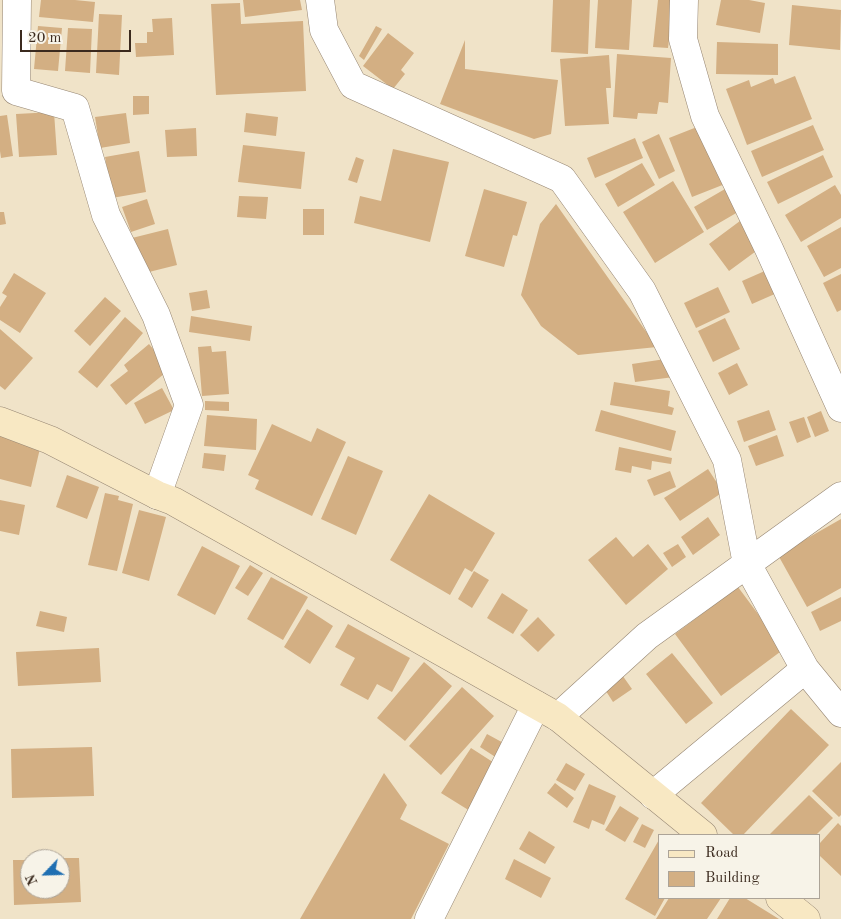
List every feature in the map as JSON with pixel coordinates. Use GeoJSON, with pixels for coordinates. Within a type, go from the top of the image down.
{"type":"FeatureCollection","features":[{"type":"Feature","properties":{"kind":"street"},"geometry":{"type":"LineString","coordinates":[[17,0],[8,92],[75,108],[106,215],[156,315],[189,405],[157,494]]}},
{"type":"Feature","properties":{"kind":"street"},"geometry":{"type":"LineString","coordinates":[[320,0],[324,30],[353,85],[562,179],[642,291],[727,460],[747,564],[806,669],[841,713]]}},
{"type":"Feature","properties":{"kind":"street"},"geometry":{"type":"LineString","coordinates":[[684,0],[683,39],[705,116],[769,248],[841,408]]}},
{"type":"Feature","properties":{"kind":"street"},"geometry":{"type":"LineString","coordinates":[[0,421],[50,440],[181,506],[547,711],[702,834]]}},
{"type":"Feature","properties":{"kind":"street"},"geometry":{"type":"LineString","coordinates":[[429,919],[547,711],[647,636],[841,496]]}},
{"type":"Feature","properties":{"kind":"street"},"geometry":{"type":"LineString","coordinates":[[653,795],[806,669]]}},
{"type":"Feature","properties":{"kind":"street"},"geometry":{"type":"LineString","coordinates":[[781,899],[806,919]]}},
{"type":"Feature","properties":{"kind":"building"},"geometry":{"type":"Polygon","coordinates":[[[41,0],[95,2],[93,22],[39,17],[41,0]]]}},
{"type":"Feature","properties":{"kind":"building"},"geometry":{"type":"Polygon","coordinates":[[[243,0],[300,0],[302,10],[245,17],[243,0]]]}},
{"type":"Feature","properties":{"kind":"building"},"geometry":{"type":"Polygon","coordinates":[[[553,0],[590,0],[588,54],[551,52],[553,0]]]}},
{"type":"Feature","properties":{"kind":"building"},"geometry":{"type":"Polygon","coordinates":[[[598,0],[632,0],[629,50],[595,48],[598,0]]]}},
{"type":"Feature","properties":{"kind":"building"},"geometry":{"type":"Polygon","coordinates":[[[658,0],[674,0],[668,48],[653,47],[658,0]]]}},
{"type":"Feature","properties":{"kind":"building"},"geometry":{"type":"Polygon","coordinates":[[[721,0],[749,0],[765,3],[760,33],[716,25],[721,0]]]}},
{"type":"Feature","properties":{"kind":"building"},"geometry":{"type":"Polygon","coordinates":[[[240,3],[241,24],[303,21],[306,91],[216,95],[211,4],[240,3]]]}},
{"type":"Feature","properties":{"kind":"building"},"geometry":{"type":"Polygon","coordinates":[[[792,5],[841,10],[840,50],[789,45],[792,5]]]}},
{"type":"Feature","properties":{"kind":"building"},"geometry":{"type":"Polygon","coordinates":[[[99,14],[122,15],[119,75],[96,73],[99,14]]]}},
{"type":"Feature","properties":{"kind":"building"},"geometry":{"type":"Polygon","coordinates":[[[172,18],[174,55],[136,57],[135,43],[147,43],[147,32],[153,32],[152,19],[172,18]]]}},
{"type":"Feature","properties":{"kind":"building"},"geometry":{"type":"Polygon","coordinates":[[[38,26],[62,28],[58,71],[34,69],[38,26]]]}},
{"type":"Feature","properties":{"kind":"building"},"geometry":{"type":"Polygon","coordinates":[[[376,26],[382,29],[364,60],[359,56],[376,26]]]}},
{"type":"Feature","properties":{"kind":"building"},"geometry":{"type":"Polygon","coordinates":[[[68,28],[92,29],[90,73],[65,71],[68,28]]]}},
{"type":"Feature","properties":{"kind":"building"},"geometry":{"type":"Polygon","coordinates":[[[388,33],[414,53],[401,70],[405,74],[393,89],[363,66],[388,33]]]}},
{"type":"Feature","properties":{"kind":"building"},"geometry":{"type":"Polygon","coordinates":[[[465,40],[465,69],[558,80],[551,134],[534,139],[440,104],[465,40]]]}},
{"type":"Feature","properties":{"kind":"building"},"geometry":{"type":"Polygon","coordinates":[[[717,42],[778,44],[778,75],[716,74],[717,42]]]}},
{"type":"Feature","properties":{"kind":"building"},"geometry":{"type":"Polygon","coordinates":[[[617,54],[671,58],[668,103],[659,102],[657,114],[638,113],[637,119],[613,117],[617,54]]]}},
{"type":"Feature","properties":{"kind":"building"},"geometry":{"type":"Polygon","coordinates":[[[609,55],[611,88],[606,88],[609,124],[565,126],[560,59],[609,55]]]}},
{"type":"Feature","properties":{"kind":"building"},"geometry":{"type":"Polygon","coordinates":[[[795,76],[812,119],[747,145],[726,89],[749,80],[751,87],[773,78],[775,84],[795,76]]]}},
{"type":"Feature","properties":{"kind":"building"},"geometry":{"type":"Polygon","coordinates":[[[133,96],[149,96],[149,114],[133,115],[133,96]]]}},
{"type":"Feature","properties":{"kind":"building"},"geometry":{"type":"Polygon","coordinates":[[[54,112],[57,155],[19,157],[16,114],[54,112]]]}},
{"type":"Feature","properties":{"kind":"building"},"geometry":{"type":"Polygon","coordinates":[[[126,113],[130,143],[100,148],[95,117],[126,113]]]}},
{"type":"Feature","properties":{"kind":"building"},"geometry":{"type":"Polygon","coordinates":[[[246,113],[278,117],[276,136],[244,132],[246,113]]]}},
{"type":"Feature","properties":{"kind":"building"},"geometry":{"type":"Polygon","coordinates":[[[7,115],[13,156],[1,158],[0,116],[7,115]]]}},
{"type":"Feature","properties":{"kind":"building"},"geometry":{"type":"Polygon","coordinates":[[[702,125],[725,184],[692,197],[669,138],[702,125]]]}},
{"type":"Feature","properties":{"kind":"building"},"geometry":{"type":"Polygon","coordinates":[[[813,125],[824,150],[762,177],[751,151],[813,125]]]}},
{"type":"Feature","properties":{"kind":"building"},"geometry":{"type":"Polygon","coordinates":[[[196,128],[197,156],[167,157],[165,130],[196,128]]]}},
{"type":"Feature","properties":{"kind":"building"},"geometry":{"type":"Polygon","coordinates":[[[659,134],[675,171],[659,179],[642,142],[659,134]]]}},
{"type":"Feature","properties":{"kind":"building"},"geometry":{"type":"Polygon","coordinates":[[[635,138],[643,158],[595,178],[587,158],[635,138]]]}},
{"type":"Feature","properties":{"kind":"building"},"geometry":{"type":"Polygon","coordinates":[[[243,145],[305,152],[301,189],[238,182],[243,145]]]}},
{"type":"Feature","properties":{"kind":"building"},"geometry":{"type":"Polygon","coordinates":[[[393,149],[449,162],[430,242],[354,223],[360,196],[381,201],[393,149]]]}},
{"type":"Feature","properties":{"kind":"building"},"geometry":{"type":"Polygon","coordinates":[[[139,151],[146,192],[112,198],[105,157],[139,151]]]}},
{"type":"Feature","properties":{"kind":"building"},"geometry":{"type":"Polygon","coordinates":[[[823,155],[833,177],[778,204],[767,182],[823,155]]]}},
{"type":"Feature","properties":{"kind":"building"},"geometry":{"type":"Polygon","coordinates":[[[356,157],[364,160],[357,183],[348,180],[356,157]]]}},
{"type":"Feature","properties":{"kind":"building"},"geometry":{"type":"Polygon","coordinates":[[[642,163],[655,185],[618,207],[605,184],[642,163]]]}},
{"type":"Feature","properties":{"kind":"building"},"geometry":{"type":"Polygon","coordinates":[[[673,181],[704,232],[655,263],[623,212],[673,181]]]}},
{"type":"Feature","properties":{"kind":"building"},"geometry":{"type":"Polygon","coordinates":[[[835,185],[841,195],[841,218],[801,242],[785,215],[835,185]]]}},
{"type":"Feature","properties":{"kind":"building"},"geometry":{"type":"Polygon","coordinates":[[[484,189],[527,202],[517,236],[513,235],[504,267],[465,256],[484,189]]]}},
{"type":"Feature","properties":{"kind":"building"},"geometry":{"type":"Polygon","coordinates":[[[725,189],[738,212],[707,230],[694,207],[725,189]]]}},
{"type":"Feature","properties":{"kind":"building"},"geometry":{"type":"Polygon","coordinates":[[[239,196],[268,197],[266,219],[237,217],[239,196]]]}},
{"type":"Feature","properties":{"kind":"building"},"geometry":{"type":"Polygon","coordinates":[[[147,199],[155,224],[131,232],[122,207],[147,199]]]}},
{"type":"Feature","properties":{"kind":"building"},"geometry":{"type":"Polygon","coordinates":[[[556,204],[657,347],[578,355],[541,326],[521,295],[540,224],[556,204]]]}},
{"type":"Feature","properties":{"kind":"building"},"geometry":{"type":"Polygon","coordinates":[[[303,209],[324,209],[324,235],[303,235],[303,209]]]}},
{"type":"Feature","properties":{"kind":"building"},"geometry":{"type":"Polygon","coordinates":[[[0,212],[4,212],[6,224],[0,225],[0,212]]]}},
{"type":"Feature","properties":{"kind":"building"},"geometry":{"type":"Polygon","coordinates":[[[744,218],[763,246],[729,271],[709,244],[744,218]]]}},
{"type":"Feature","properties":{"kind":"building"},"geometry":{"type":"Polygon","coordinates":[[[841,227],[841,268],[824,277],[807,246],[841,227]]]}},
{"type":"Feature","properties":{"kind":"building"},"geometry":{"type":"Polygon","coordinates":[[[168,229],[177,265],[141,274],[132,238],[168,229]]]}},
{"type":"Feature","properties":{"kind":"building"},"geometry":{"type":"Polygon","coordinates":[[[767,270],[777,293],[752,304],[742,281],[767,270]]]}},
{"type":"Feature","properties":{"kind":"building"},"geometry":{"type":"Polygon","coordinates":[[[14,273],[46,293],[20,333],[0,320],[0,307],[7,296],[2,293],[14,273]]]}},
{"type":"Feature","properties":{"kind":"building"},"geometry":{"type":"Polygon","coordinates":[[[841,274],[841,310],[837,312],[823,283],[841,274]]]}},
{"type":"Feature","properties":{"kind":"building"},"geometry":{"type":"Polygon","coordinates":[[[718,287],[730,312],[696,328],[684,303],[718,287]]]}},
{"type":"Feature","properties":{"kind":"building"},"geometry":{"type":"Polygon","coordinates":[[[207,290],[210,308],[192,311],[189,293],[207,290]]]}},
{"type":"Feature","properties":{"kind":"building"},"geometry":{"type":"Polygon","coordinates":[[[105,297],[121,311],[90,346],[74,331],[105,297]]]}},
{"type":"Feature","properties":{"kind":"building"},"geometry":{"type":"Polygon","coordinates":[[[191,316],[252,326],[250,341],[189,332],[191,316]]]}},
{"type":"Feature","properties":{"kind":"building"},"geometry":{"type":"Polygon","coordinates":[[[125,317],[143,333],[97,388],[78,372],[125,317]]]}},
{"type":"Feature","properties":{"kind":"building"},"geometry":{"type":"Polygon","coordinates":[[[725,318],[740,349],[713,362],[698,331],[725,318]]]}},
{"type":"Feature","properties":{"kind":"building"},"geometry":{"type":"Polygon","coordinates":[[[0,329],[33,358],[5,390],[0,386],[0,329]]]}},
{"type":"Feature","properties":{"kind":"building"},"geometry":{"type":"Polygon","coordinates":[[[149,344],[170,369],[126,405],[110,385],[128,371],[124,365],[149,344]]]}},
{"type":"Feature","properties":{"kind":"building"},"geometry":{"type":"Polygon","coordinates":[[[211,346],[212,352],[226,351],[229,394],[202,396],[198,347],[211,346]]]}},
{"type":"Feature","properties":{"kind":"building"},"geometry":{"type":"Polygon","coordinates":[[[672,358],[674,377],[635,382],[632,364],[672,358]]]}},
{"type":"Feature","properties":{"kind":"building"},"geometry":{"type":"Polygon","coordinates":[[[737,363],[748,385],[729,395],[718,373],[737,363]]]}},
{"type":"Feature","properties":{"kind":"building"},"geometry":{"type":"Polygon","coordinates":[[[614,382],[670,391],[668,406],[674,408],[672,415],[610,405],[614,382]]]}},
{"type":"Feature","properties":{"kind":"building"},"geometry":{"type":"Polygon","coordinates":[[[162,388],[174,410],[145,424],[134,403],[162,388]]]}},
{"type":"Feature","properties":{"kind":"building"},"geometry":{"type":"Polygon","coordinates":[[[205,401],[229,402],[229,411],[205,410],[205,401]]]}},
{"type":"Feature","properties":{"kind":"building"},"geometry":{"type":"Polygon","coordinates":[[[601,410],[676,431],[671,451],[595,431],[601,410]]]}},
{"type":"Feature","properties":{"kind":"building"},"geometry":{"type":"Polygon","coordinates":[[[769,410],[776,430],[744,442],[737,421],[769,410]]]}},
{"type":"Feature","properties":{"kind":"building"},"geometry":{"type":"Polygon","coordinates":[[[821,411],[829,431],[815,437],[807,417],[821,411]]]}},
{"type":"Feature","properties":{"kind":"building"},"geometry":{"type":"Polygon","coordinates":[[[207,415],[257,419],[256,450],[204,446],[207,415]]]}},
{"type":"Feature","properties":{"kind":"building"},"geometry":{"type":"Polygon","coordinates":[[[804,417],[811,437],[797,443],[789,422],[804,417]]]}},
{"type":"Feature","properties":{"kind":"building"},"geometry":{"type":"Polygon","coordinates":[[[272,424],[311,442],[317,428],[346,442],[312,516],[255,489],[259,480],[248,475],[272,424]]]}},
{"type":"Feature","properties":{"kind":"building"},"geometry":{"type":"Polygon","coordinates":[[[0,435],[41,444],[31,487],[0,479],[0,435]]]}},
{"type":"Feature","properties":{"kind":"building"},"geometry":{"type":"Polygon","coordinates":[[[777,435],[784,456],[756,466],[748,446],[777,435]]]}},
{"type":"Feature","properties":{"kind":"building"},"geometry":{"type":"Polygon","coordinates":[[[619,447],[672,458],[671,464],[652,461],[651,470],[632,466],[631,473],[615,470],[619,447]]]}},
{"type":"Feature","properties":{"kind":"building"},"geometry":{"type":"Polygon","coordinates":[[[204,453],[226,455],[224,471],[202,468],[204,453]]]}},
{"type":"Feature","properties":{"kind":"building"},"geometry":{"type":"Polygon","coordinates":[[[348,456],[383,471],[356,535],[321,519],[348,456]]]}},
{"type":"Feature","properties":{"kind":"building"},"geometry":{"type":"Polygon","coordinates":[[[708,469],[723,492],[680,521],[664,498],[708,469]]]}},
{"type":"Feature","properties":{"kind":"building"},"geometry":{"type":"Polygon","coordinates":[[[670,471],[676,487],[654,496],[647,480],[670,471]]]}},
{"type":"Feature","properties":{"kind":"building"},"geometry":{"type":"Polygon","coordinates":[[[67,475],[99,487],[87,519],[56,507],[67,475]]]}},
{"type":"Feature","properties":{"kind":"building"},"geometry":{"type":"Polygon","coordinates":[[[105,493],[119,496],[118,500],[133,504],[117,571],[88,565],[105,493]]]}},
{"type":"Feature","properties":{"kind":"building"},"geometry":{"type":"Polygon","coordinates":[[[429,494],[495,533],[472,572],[465,568],[450,595],[390,560],[429,494]]]}},
{"type":"Feature","properties":{"kind":"building"},"geometry":{"type":"Polygon","coordinates":[[[0,500],[25,505],[19,535],[0,531],[0,500]]]}},
{"type":"Feature","properties":{"kind":"building"},"geometry":{"type":"Polygon","coordinates":[[[139,510],[166,517],[149,581],[122,573],[139,510]]]}},
{"type":"Feature","properties":{"kind":"building"},"geometry":{"type":"Polygon","coordinates":[[[708,517],[720,535],[693,555],[681,537],[708,517]]]}},
{"type":"Feature","properties":{"kind":"building"},"geometry":{"type":"Polygon","coordinates":[[[841,519],[841,588],[807,607],[778,555],[841,519]]]}},
{"type":"Feature","properties":{"kind":"building"},"geometry":{"type":"Polygon","coordinates":[[[616,537],[633,557],[648,544],[668,569],[626,605],[588,560],[616,537]]]}},
{"type":"Feature","properties":{"kind":"building"},"geometry":{"type":"Polygon","coordinates":[[[678,544],[686,557],[672,567],[663,553],[678,544]]]}},
{"type":"Feature","properties":{"kind":"building"},"geometry":{"type":"Polygon","coordinates":[[[202,546],[240,566],[215,615],[177,595],[202,546]]]}},
{"type":"Feature","properties":{"kind":"building"},"geometry":{"type":"Polygon","coordinates":[[[250,565],[263,573],[248,596],[235,588],[250,565]]]}},
{"type":"Feature","properties":{"kind":"building"},"geometry":{"type":"Polygon","coordinates":[[[474,571],[489,580],[472,608],[458,599],[474,571]]]}},
{"type":"Feature","properties":{"kind":"building"},"geometry":{"type":"Polygon","coordinates":[[[271,577],[308,597],[283,640],[247,619],[271,577]]]}},
{"type":"Feature","properties":{"kind":"building"},"geometry":{"type":"Polygon","coordinates":[[[738,587],[784,649],[721,696],[675,634],[738,587]]]}},
{"type":"Feature","properties":{"kind":"building"},"geometry":{"type":"Polygon","coordinates":[[[502,593],[528,610],[513,634],[487,618],[502,593]]]}},
{"type":"Feature","properties":{"kind":"building"},"geometry":{"type":"Polygon","coordinates":[[[841,597],[841,621],[820,631],[811,612],[841,597]]]}},
{"type":"Feature","properties":{"kind":"building"},"geometry":{"type":"Polygon","coordinates":[[[307,609],[333,626],[310,664],[284,647],[307,609]]]}},
{"type":"Feature","properties":{"kind":"building"},"geometry":{"type":"Polygon","coordinates":[[[40,611],[67,617],[64,632],[36,626],[40,611]]]}},
{"type":"Feature","properties":{"kind":"building"},"geometry":{"type":"Polygon","coordinates":[[[538,617],[555,635],[538,652],[520,635],[538,617]]]}},
{"type":"Feature","properties":{"kind":"building"},"geometry":{"type":"Polygon","coordinates":[[[348,624],[410,658],[392,692],[377,684],[368,700],[340,685],[355,658],[335,647],[348,624]]]}},
{"type":"Feature","properties":{"kind":"building"},"geometry":{"type":"Polygon","coordinates":[[[99,648],[101,682],[18,686],[16,652],[99,648]]]}},
{"type":"Feature","properties":{"kind":"building"},"geometry":{"type":"Polygon","coordinates":[[[672,653],[713,703],[686,724],[646,674],[672,653]]]}},
{"type":"Feature","properties":{"kind":"building"},"geometry":{"type":"Polygon","coordinates":[[[424,662],[452,686],[405,741],[377,718],[424,662]]]}},
{"type":"Feature","properties":{"kind":"building"},"geometry":{"type":"Polygon","coordinates":[[[620,672],[632,689],[613,702],[602,685],[620,672]]]}},
{"type":"Feature","properties":{"kind":"building"},"geometry":{"type":"Polygon","coordinates":[[[462,687],[494,716],[441,775],[409,746],[462,687]]]}},
{"type":"Feature","properties":{"kind":"building"},"geometry":{"type":"Polygon","coordinates":[[[791,709],[829,745],[744,834],[733,834],[701,803],[791,709]]]}},
{"type":"Feature","properties":{"kind":"building"},"geometry":{"type":"Polygon","coordinates":[[[487,734],[509,746],[500,760],[480,747],[487,734]]]}},
{"type":"Feature","properties":{"kind":"building"},"geometry":{"type":"Polygon","coordinates":[[[92,747],[94,796],[12,798],[11,749],[92,747]]]}},
{"type":"Feature","properties":{"kind":"building"},"geometry":{"type":"Polygon","coordinates":[[[471,748],[499,766],[470,811],[441,793],[471,748]]]}},
{"type":"Feature","properties":{"kind":"building"},"geometry":{"type":"Polygon","coordinates":[[[841,762],[841,815],[839,817],[812,791],[841,762]]]}},
{"type":"Feature","properties":{"kind":"building"},"geometry":{"type":"Polygon","coordinates":[[[566,763],[585,774],[575,791],[556,780],[566,763]]]}},
{"type":"Feature","properties":{"kind":"building"},"geometry":{"type":"Polygon","coordinates":[[[384,773],[407,805],[400,819],[449,844],[411,919],[300,919],[384,773]]]}},
{"type":"Feature","properties":{"kind":"building"},"geometry":{"type":"Polygon","coordinates":[[[555,783],[574,798],[567,808],[547,793],[555,783]]]}},
{"type":"Feature","properties":{"kind":"building"},"geometry":{"type":"Polygon","coordinates":[[[589,784],[616,796],[604,825],[592,820],[589,829],[573,822],[589,784]]]}},
{"type":"Feature","properties":{"kind":"building"},"geometry":{"type":"Polygon","coordinates":[[[809,795],[833,818],[817,834],[770,834],[809,795]]]}},
{"type":"Feature","properties":{"kind":"building"},"geometry":{"type":"Polygon","coordinates":[[[620,806],[639,818],[625,842],[605,830],[620,806]]]}},
{"type":"Feature","properties":{"kind":"building"},"geometry":{"type":"Polygon","coordinates":[[[838,823],[841,826],[841,876],[821,857],[821,842],[838,823]]]}},
{"type":"Feature","properties":{"kind":"building"},"geometry":{"type":"Polygon","coordinates":[[[642,824],[654,830],[645,848],[633,842],[642,824]]]}},
{"type":"Feature","properties":{"kind":"building"},"geometry":{"type":"Polygon","coordinates":[[[529,831],[555,847],[545,864],[519,849],[529,831]]]}},
{"type":"Feature","properties":{"kind":"building"},"geometry":{"type":"Polygon","coordinates":[[[658,841],[658,899],[664,899],[655,916],[625,899],[658,841]]]}},
{"type":"Feature","properties":{"kind":"building"},"geometry":{"type":"Polygon","coordinates":[[[70,858],[79,858],[81,902],[14,905],[13,860],[20,860],[20,899],[70,899],[70,858]]]}},
{"type":"Feature","properties":{"kind":"building"},"geometry":{"type":"Polygon","coordinates":[[[514,859],[551,878],[541,898],[505,879],[514,859]]]}},
{"type":"Feature","properties":{"kind":"building"},"geometry":{"type":"Polygon","coordinates":[[[668,899],[720,899],[707,919],[656,919],[668,899]]]}},
{"type":"Feature","properties":{"kind":"building"},"geometry":{"type":"Polygon","coordinates":[[[729,899],[747,899],[779,919],[717,919],[729,899]]]}}]}
